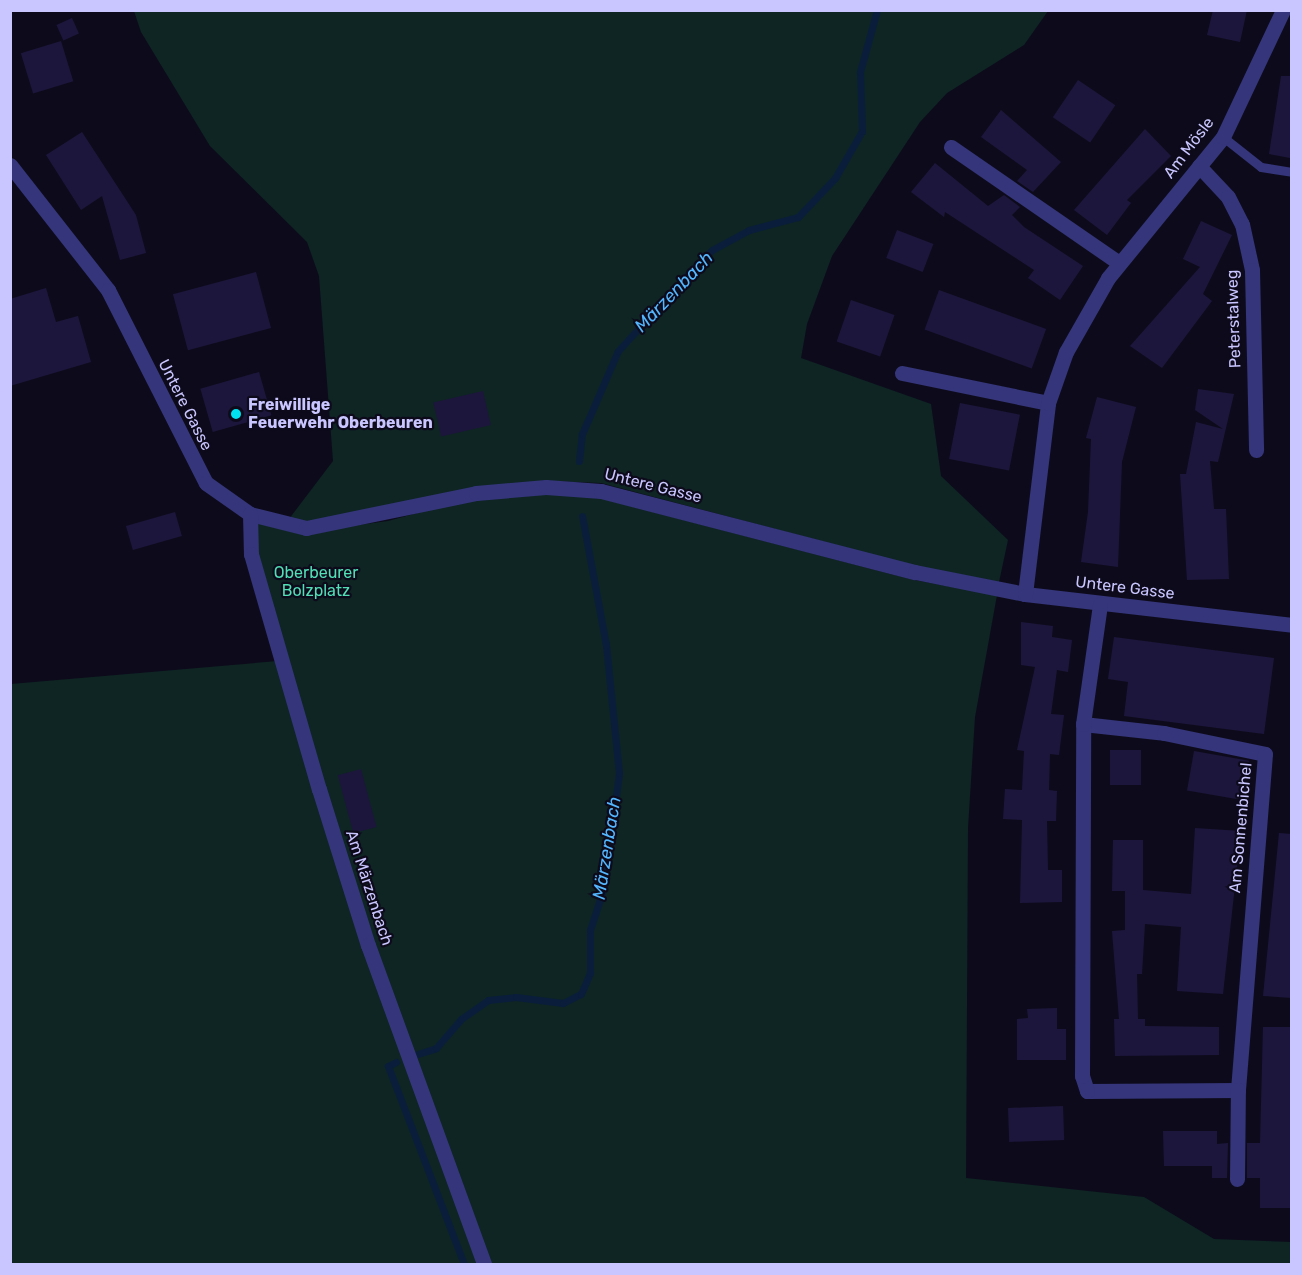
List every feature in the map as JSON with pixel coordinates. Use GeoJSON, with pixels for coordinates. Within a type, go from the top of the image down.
{"type":"FeatureCollection","features":[{"type":"Feature","properties":{"kind":"street","name":"Am Mösle"},"geometry":{"type":"LineString","coordinates":[[1025,594],[1048,403],[1066,352],[1119,263],[1223,137],[1283,10]]}},
{"type":"Feature","properties":{"kind":"street"},"geometry":{"type":"LineString","coordinates":[[951,147],[1119,263]]}},
{"type":"Feature","properties":{"kind":"street","name":"Untere Gasse"},"geometry":{"type":"LineString","coordinates":[[10,165],[108,290],[206,483],[250,514],[306,528],[476,493],[546,487],[601,491],[915,572],[1025,594],[1292,625]]}},
{"type":"Feature","properties":{"kind":"street","name":"Peterstalweg"},"geometry":{"type":"LineString","coordinates":[[1199,166],[1228,198],[1242,225],[1252,270],[1256,450]]}},
{"type":"Feature","properties":{"kind":"street"},"geometry":{"type":"LineString","coordinates":[[902,373],[1048,403]]}},
{"type":"Feature","properties":{"kind":"street","name":"Am Märzenbach"},"geometry":{"type":"LineString","coordinates":[[250,514],[251,554],[322,800],[368,945],[484,1264]]}},
{"type":"Feature","properties":{"kind":"street"},"geometry":{"type":"LineString","coordinates":[[1100,604],[1083,724],[1079,924],[1087,1091],[1238,1090]]}},
{"type":"Feature","properties":{"kind":"street","name":"Am Sonnenbichel"},"geometry":{"type":"LineString","coordinates":[[1083,724],[1174,735],[1265,754],[1238,1090],[1237,1179]]}},
{"type":"Feature","properties":{"kind":"lane"},"geometry":{"type":"LineString","coordinates":[[1223,137],[1261,167],[1292,172]]}},
{"type":"Feature","properties":{"kind":"green space"},"geometry":{"type":"Polygon","coordinates":[[[134,11],[1048,11],[1024,45],[947,93],[920,122],[832,256],[807,324],[801,358],[931,404],[941,476],[1008,540],[999,582],[912,565],[601,483],[548,481],[307,523],[289,519],[333,461],[319,276],[307,242],[210,146],[141,32],[134,11]]]}},
{"type":"Feature","properties":{"kind":"green space","name":"Oberbeurer Bolzplatz"},"geometry":{"type":"Polygon","coordinates":[[[546,493],[595,497],[914,580],[997,595],[975,717],[968,828],[966,1178],[1144,1197],[1214,1239],[1291,1242],[1291,1264],[489,1264],[356,893],[256,553],[254,521],[306,532],[388,521],[476,497],[546,493]]]}},
{"type":"Feature","properties":{"kind":"green space"},"geometry":{"type":"Polygon","coordinates":[[[278,661],[479,1264],[11,1264],[11,684],[278,661]]]}},
{"type":"Feature","properties":{"kind":"building"},"geometry":{"type":"Polygon","coordinates":[[[1213,10],[1247,10],[1240,42],[1207,35],[1213,10]]]}},
{"type":"Feature","properties":{"kind":"building"},"geometry":{"type":"Polygon","coordinates":[[[72,18],[79,34],[63,40],[56,25],[72,18]]]}},
{"type":"Feature","properties":{"kind":"building"},"geometry":{"type":"Polygon","coordinates":[[[61,41],[73,81],[33,93],[21,53],[61,41]]]}},
{"type":"Feature","properties":{"kind":"building"},"geometry":{"type":"Polygon","coordinates":[[[1281,76],[1292,76],[1290,158],[1269,154],[1281,76]]]}},
{"type":"Feature","properties":{"kind":"building"},"geometry":{"type":"Polygon","coordinates":[[[1078,80],[1115,105],[1090,142],[1053,117],[1078,80]]]}},
{"type":"Feature","properties":{"kind":"building"},"geometry":{"type":"Polygon","coordinates":[[[1001,110],[1061,162],[1033,192],[1017,181],[1027,170],[981,137],[1001,110]]]}},
{"type":"Feature","properties":{"kind":"building"},"geometry":{"type":"Polygon","coordinates":[[[1145,129],[1171,156],[1127,200],[1131,203],[1107,235],[1074,210],[1145,129]]]}},
{"type":"Feature","properties":{"kind":"building"},"geometry":{"type":"Polygon","coordinates":[[[82,132],[136,215],[146,253],[120,260],[102,196],[81,210],[46,155],[82,132]]]}},
{"type":"Feature","properties":{"kind":"building"},"geometry":{"type":"Polygon","coordinates":[[[935,163],[988,206],[1004,195],[1020,207],[1012,215],[1024,227],[1083,266],[1060,300],[1028,278],[1034,270],[945,212],[944,217],[911,192],[935,163]]]}},
{"type":"Feature","properties":{"kind":"building"},"geometry":{"type":"Polygon","coordinates":[[[1201,221],[1232,235],[1203,294],[1212,301],[1162,368],[1130,346],[1200,267],[1183,259],[1201,221]]]}},
{"type":"Feature","properties":{"kind":"building"},"geometry":{"type":"Polygon","coordinates":[[[897,230],[933,244],[923,272],[886,258],[897,230]]]}},
{"type":"Feature","properties":{"kind":"building"},"geometry":{"type":"Polygon","coordinates":[[[256,272],[271,328],[188,350],[173,294],[256,272]]]}},
{"type":"Feature","properties":{"kind":"building"},"geometry":{"type":"Polygon","coordinates":[[[46,288],[56,322],[78,316],[91,362],[10,386],[10,299],[46,288]]]}},
{"type":"Feature","properties":{"kind":"building"},"geometry":{"type":"Polygon","coordinates":[[[939,290],[1046,329],[1032,368],[925,329],[939,290]]]}},
{"type":"Feature","properties":{"kind":"building"},"geometry":{"type":"Polygon","coordinates":[[[851,300],[894,315],[880,357],[837,342],[851,300]]]}},
{"type":"Feature","properties":{"kind":"building"},"geometry":{"type":"Polygon","coordinates":[[[259,372],[271,415],[213,432],[200,389],[259,372]]]}},
{"type":"Feature","properties":{"kind":"building"},"geometry":{"type":"Polygon","coordinates":[[[1198,389],[1234,394],[1218,462],[1210,461],[1214,509],[1226,509],[1229,579],[1187,580],[1180,474],[1186,474],[1196,422],[1223,429],[1195,410],[1198,389]]]}},
{"type":"Feature","properties":{"kind":"building"},"geometry":{"type":"Polygon","coordinates":[[[483,391],[491,425],[441,437],[433,402],[483,391]]]}},
{"type":"Feature","properties":{"kind":"building"},"geometry":{"type":"Polygon","coordinates":[[[1097,397],[1136,407],[1122,462],[1118,567],[1081,562],[1088,512],[1091,439],[1086,438],[1097,397]]]}},
{"type":"Feature","properties":{"kind":"building"},"geometry":{"type":"Polygon","coordinates":[[[960,403],[1020,415],[1009,471],[949,459],[960,403]]]}},
{"type":"Feature","properties":{"kind":"building"},"geometry":{"type":"Polygon","coordinates":[[[175,512],[182,536],[133,550],[126,526],[175,512]]]}},
{"type":"Feature","properties":{"kind":"building"},"geometry":{"type":"Polygon","coordinates":[[[1021,622],[1053,626],[1052,637],[1072,640],[1068,672],[1057,670],[1051,714],[1064,715],[1059,755],[1050,754],[1049,790],[1057,791],[1056,821],[1047,821],[1048,870],[1062,870],[1062,902],[1020,903],[1022,820],[1003,819],[1005,789],[1022,790],[1024,751],[1017,750],[1035,667],[1021,665],[1021,622]]]}},
{"type":"Feature","properties":{"kind":"building"},"geometry":{"type":"Polygon","coordinates":[[[1114,637],[1274,658],[1264,734],[1124,716],[1128,682],[1108,679],[1114,637]]]}},
{"type":"Feature","properties":{"kind":"building"},"geometry":{"type":"Polygon","coordinates":[[[1110,750],[1141,750],[1141,785],[1110,785],[1110,750]]]}},
{"type":"Feature","properties":{"kind":"building"},"geometry":{"type":"Polygon","coordinates":[[[1194,751],[1249,761],[1242,800],[1187,790],[1194,751]]]}},
{"type":"Feature","properties":{"kind":"building"},"geometry":{"type":"Polygon","coordinates":[[[361,769],[377,827],[353,833],[338,775],[361,769]]]}},
{"type":"Feature","properties":{"kind":"building"},"geometry":{"type":"Polygon","coordinates":[[[1195,828],[1241,831],[1223,994],[1177,991],[1181,927],[1145,924],[1142,974],[1137,974],[1138,1019],[1145,1019],[1145,1026],[1219,1027],[1219,1055],[1115,1056],[1114,1019],[1119,1019],[1112,931],[1125,930],[1125,891],[1112,891],[1113,840],[1143,840],[1143,890],[1191,894],[1195,828]]]}},
{"type":"Feature","properties":{"kind":"building"},"geometry":{"type":"Polygon","coordinates":[[[1279,833],[1292,834],[1292,998],[1263,996],[1279,833]]]}},
{"type":"Feature","properties":{"kind":"building"},"geometry":{"type":"Polygon","coordinates":[[[1057,1008],[1057,1029],[1066,1029],[1066,1060],[1017,1060],[1017,1019],[1028,1018],[1027,1009],[1057,1008]]]}},
{"type":"Feature","properties":{"kind":"building"},"geometry":{"type":"Polygon","coordinates":[[[1263,1027],[1292,1027],[1292,1208],[1260,1208],[1260,1178],[1247,1178],[1247,1143],[1260,1143],[1263,1027]]]}},
{"type":"Feature","properties":{"kind":"building"},"geometry":{"type":"Polygon","coordinates":[[[1063,1106],[1064,1140],[1009,1142],[1008,1108],[1063,1106]]]}},
{"type":"Feature","properties":{"kind":"building"},"geometry":{"type":"Polygon","coordinates":[[[1163,1131],[1217,1131],[1217,1144],[1228,1143],[1227,1178],[1212,1178],[1212,1166],[1164,1166],[1163,1131]]]}},
{"type":"Feature","properties":{"kind":"waterway","name":"Märzenbach"},"geometry":{"type":"LineString","coordinates":[[579,461],[582,434],[618,351],[712,250],[749,230],[798,217],[835,178],[862,131],[860,72],[877,10]]}},
{"type":"Feature","properties":{"kind":"waterway","name":"Märzenbach"},"geometry":{"type":"LineString","coordinates":[[418,1054],[436,1048],[461,1019],[488,1000],[516,997],[563,1003],[581,994],[590,973],[590,930],[604,887],[619,773],[606,645],[582,516]]}},
{"type":"Feature","properties":{"kind":"waterway","name":"Märzenbach"},"geometry":{"type":"LineString","coordinates":[[396,1062],[388,1066],[464,1264]]}},
{"type":"Feature","properties":{"kind":"place","name":"Freiwillige Feuerwehr Oberbeuren"},"geometry":{"type":"Point","coordinates":[236,414]}}]}
